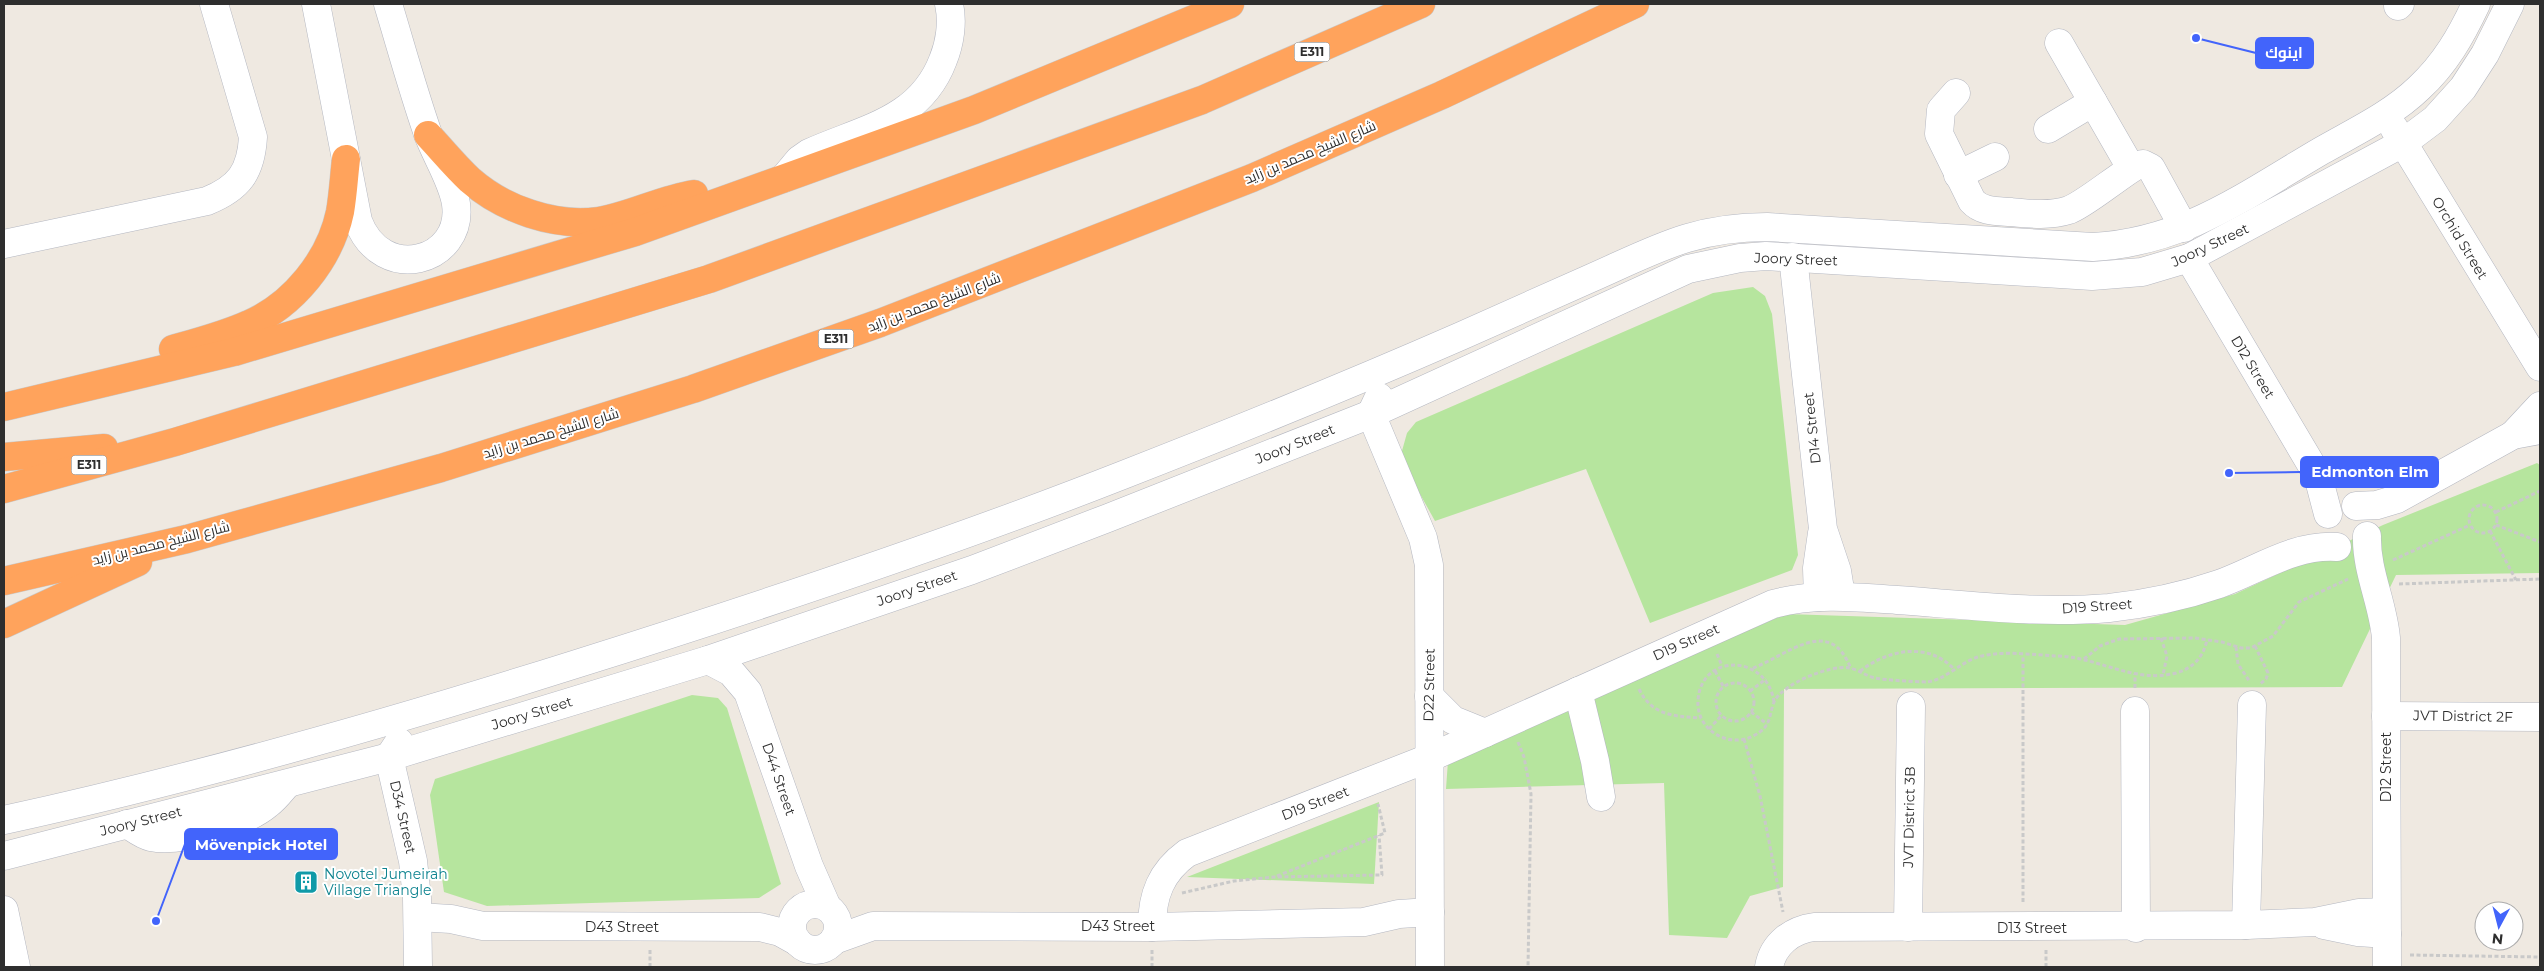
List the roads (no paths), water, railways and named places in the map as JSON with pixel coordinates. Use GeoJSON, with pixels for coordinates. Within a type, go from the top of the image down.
{"type":"FeatureCollection","features":[{"type":"Feature","properties":{"kind":"highway"},"geometry":{"type":"LineString","coordinates":[[4,407],[234,352],[373,312],[635,232],[974,110],[1230,4]]}},
{"type":"Feature","properties":{"kind":"highway","name":"E311"},"geometry":{"type":"LineString","coordinates":[[4,489],[175,442],[709,279],[824,239],[1202,100],[1421,4]]}},
{"type":"Feature","properties":{"kind":"highway","name":"شارع الشيخ محمد بن زايد"},"geometry":{"type":"LineString","coordinates":[[4,581],[187,539],[450,465],[693,389],[880,323],[1252,178],[1442,95],[1635,4]]}},
{"type":"Feature","properties":{"kind":"highway"},"geometry":{"type":"LineString","coordinates":[[428,135],[454,165],[489,194],[523,211],[553,219],[598,221],[688,195],[703,194],[730,197]]}},
{"type":"Feature","properties":{"kind":"highway"},"geometry":{"type":"LineString","coordinates":[[54,395],[140,359],[250,324],[272,312],[291,296],[322,258],[340,213],[346,159]]}},
{"type":"Feature","properties":{"kind":"highway"},"geometry":{"type":"LineString","coordinates":[[4,458],[175,442]]}},
{"type":"Feature","properties":{"kind":"highway"},"geometry":{"type":"LineString","coordinates":[[4,624],[187,539]]}},
{"type":"Feature","properties":{"kind":"street"},"geometry":{"type":"LineString","coordinates":[[4,244],[207,201],[223,194],[236,184],[246,170],[252,154],[253,137],[214,4]]}},
{"type":"Feature","properties":{"kind":"street"},"geometry":{"type":"LineString","coordinates":[[316,4],[358,221],[363,234],[371,245],[394,258],[408,260],[422,258],[444,243],[452,231],[456,218],[456,205],[453,192],[428,135],[388,4]]}},
{"type":"Feature","properties":{"kind":"street"},"geometry":{"type":"LineString","coordinates":[[784,178],[799,160],[809,153],[885,123],[914,104],[928,89],[939,71],[947,52],[950,31],[949,4]]}},
{"type":"Feature","properties":{"kind":"street","name":"Joory Street"},"geometry":{"type":"LineString","coordinates":[[4,820],[125,793],[481,694],[707,623],[1025,513],[1203,444],[1453,339],[1660,246],[1697,234],[1720,229],[1767,227],[2093,247],[2139,242],[2184,228],[2386,114],[2420,88],[2448,57],[2476,4]]}},
{"type":"Feature","properties":{"kind":"street","name":"Joory Street"},"geometry":{"type":"LineString","coordinates":[[4,856],[389,757],[708,660],[1039,544],[1371,414],[1688,269],[1740,258],[1792,257],[2092,276],[2142,272],[2189,258],[2403,143],[2435,119],[2462,88],[2486,54],[2510,4]]}},
{"type":"Feature","properties":{"kind":"street"},"geometry":{"type":"LineString","coordinates":[[2059,43],[2131,168]]}},
{"type":"Feature","properties":{"kind":"street"},"geometry":{"type":"LineString","coordinates":[[1956,93],[1940,110],[1938,126],[1941,142],[1972,201],[1982,208],[2048,214],[2078,206],[2103,190],[2131,168],[2143,164],[2151,168],[2184,228]]}},
{"type":"Feature","properties":{"kind":"street"},"geometry":{"type":"LineString","coordinates":[[2048,129],[2093,102]]}},
{"type":"Feature","properties":{"kind":"street","name":"Orchid Street"},"geometry":{"type":"LineString","coordinates":[[2386,114],[2538,369]]}},
{"type":"Feature","properties":{"kind":"street"},"geometry":{"type":"LineString","coordinates":[[1958,175],[1995,156]]}},
{"type":"Feature","properties":{"kind":"street","name":"D14 Street"},"geometry":{"type":"LineString","coordinates":[[1792,257],[1823,529],[1818,555],[1829,596]]}},
{"type":"Feature","properties":{"kind":"street","name":"D12 Street"},"geometry":{"type":"LineString","coordinates":[[2189,258],[2340,511]]}},
{"type":"Feature","properties":{"kind":"street"},"geometry":{"type":"LineString","coordinates":[[1371,414],[1379,397],[1386,391],[1442,361],[1448,355],[1453,339]]}},
{"type":"Feature","properties":{"kind":"street"},"geometry":{"type":"LineString","coordinates":[[2382,569],[2340,548],[2325,533],[2340,511],[2377,505],[2397,499],[2513,435],[2540,409]]}},
{"type":"Feature","properties":{"kind":"street","name":"D22 Street"},"geometry":{"type":"LineString","coordinates":[[1371,414],[1427,551],[1430,579],[1430,967]]}},
{"type":"Feature","properties":{"kind":"street"},"geometry":{"type":"LineString","coordinates":[[2513,435],[2540,430]]}},
{"type":"Feature","properties":{"kind":"street"},"geometry":{"type":"LineString","coordinates":[[2340,548],[2358,546],[2397,499]]}},
{"type":"Feature","properties":{"kind":"street"},"geometry":{"type":"LineString","coordinates":[[2340,511],[2367,516],[2368,533]]}},
{"type":"Feature","properties":{"kind":"street","name":"D19 Street"},"geometry":{"type":"LineString","coordinates":[[2295,551],[2340,511]]}},
{"type":"Feature","properties":{"kind":"street","name":"D12 Street"},"geometry":{"type":"LineString","coordinates":[[2368,533],[2382,569],[2386,716],[2387,942]]}},
{"type":"Feature","properties":{"kind":"street","name":"D19 Street"},"geometry":{"type":"LineString","coordinates":[[1152,927],[1154,898],[1166,872],[1187,853],[1429,758],[1756,610],[1790,600],[1829,596],[2034,609],[2108,608],[2182,595],[2218,584],[2295,551],[2316,546],[2340,548]]}},
{"type":"Feature","properties":{"kind":"street","name":"D44 Street"},"geometry":{"type":"LineString","coordinates":[[753,644],[748,668],[748,692],[809,866],[808,888],[814,910]]}},
{"type":"Feature","properties":{"kind":"street","name":"D44 Street"},"geometry":{"type":"LineString","coordinates":[[708,660],[731,672],[748,692]]}},
{"type":"Feature","properties":{"kind":"street"},"geometry":{"type":"LineString","coordinates":[[1578,691],[1587,726],[1600,797]]}},
{"type":"Feature","properties":{"kind":"street"},"geometry":{"type":"LineString","coordinates":[[389,757],[394,748],[407,735],[467,714],[478,701],[481,694]]}},
{"type":"Feature","properties":{"kind":"street"},"geometry":{"type":"LineString","coordinates":[[1429,696],[1453,720],[1485,733]]}},
{"type":"Feature","properties":{"kind":"street"},"geometry":{"type":"LineString","coordinates":[[2246,925],[2252,704]]}},
{"type":"Feature","properties":{"kind":"street","name":"JVT District 3B"},"geometry":{"type":"LineString","coordinates":[[1908,927],[1911,706]]}},
{"type":"Feature","properties":{"kind":"street"},"geometry":{"type":"LineString","coordinates":[[2135,711],[2136,928]]}},
{"type":"Feature","properties":{"kind":"street","name":"JVT District 2F"},"geometry":{"type":"LineString","coordinates":[[2386,716],[2540,717]]}},
{"type":"Feature","properties":{"kind":"street","name":"D34 Street"},"geometry":{"type":"LineString","coordinates":[[389,757],[413,861],[418,926],[418,967]]}},
{"type":"Feature","properties":{"kind":"street"},"geometry":{"type":"LineString","coordinates":[[4,910],[16,967]]}},
{"type":"Feature","properties":{"kind":"street"},"geometry":{"type":"LineString","coordinates":[[804,952],[792,931],[814,910],[838,925],[828,950]]}},
{"type":"Feature","properties":{"kind":"street","name":"D43 Street"},"geometry":{"type":"LineString","coordinates":[[760,927],[814,910],[873,926],[1152,927],[1364,922],[1399,914],[1430,922]]}},
{"type":"Feature","properties":{"kind":"street","name":"D13 Street"},"geometry":{"type":"LineString","coordinates":[[1769,967],[1773,954],[1788,937],[1814,927],[2136,928],[2315,922],[2358,932],[2387,942]]}},
{"type":"Feature","properties":{"kind":"street","name":"D43 Street"},"geometry":{"type":"LineString","coordinates":[[418,926],[446,935],[483,926],[760,927],[780,932],[804,952],[828,950],[873,926]]}},
{"type":"Feature","properties":{"kind":"place","name":"اينوك"},"geometry":{"type":"Point","coordinates":[2196,38]}},
{"type":"Feature","properties":{"kind":"place","name":"Edmonton Elm"},"geometry":{"type":"Point","coordinates":[2229,473]}},
{"type":"Feature","properties":{"kind":"place","name":"Novotel Jumeirah Village Triangle"},"geometry":{"type":"Point","coordinates":[306,882]}},
{"type":"Feature","properties":{"kind":"place","name":"Mövenpick Hotel"},"geometry":{"type":"Point","coordinates":[156,921]}}]}
